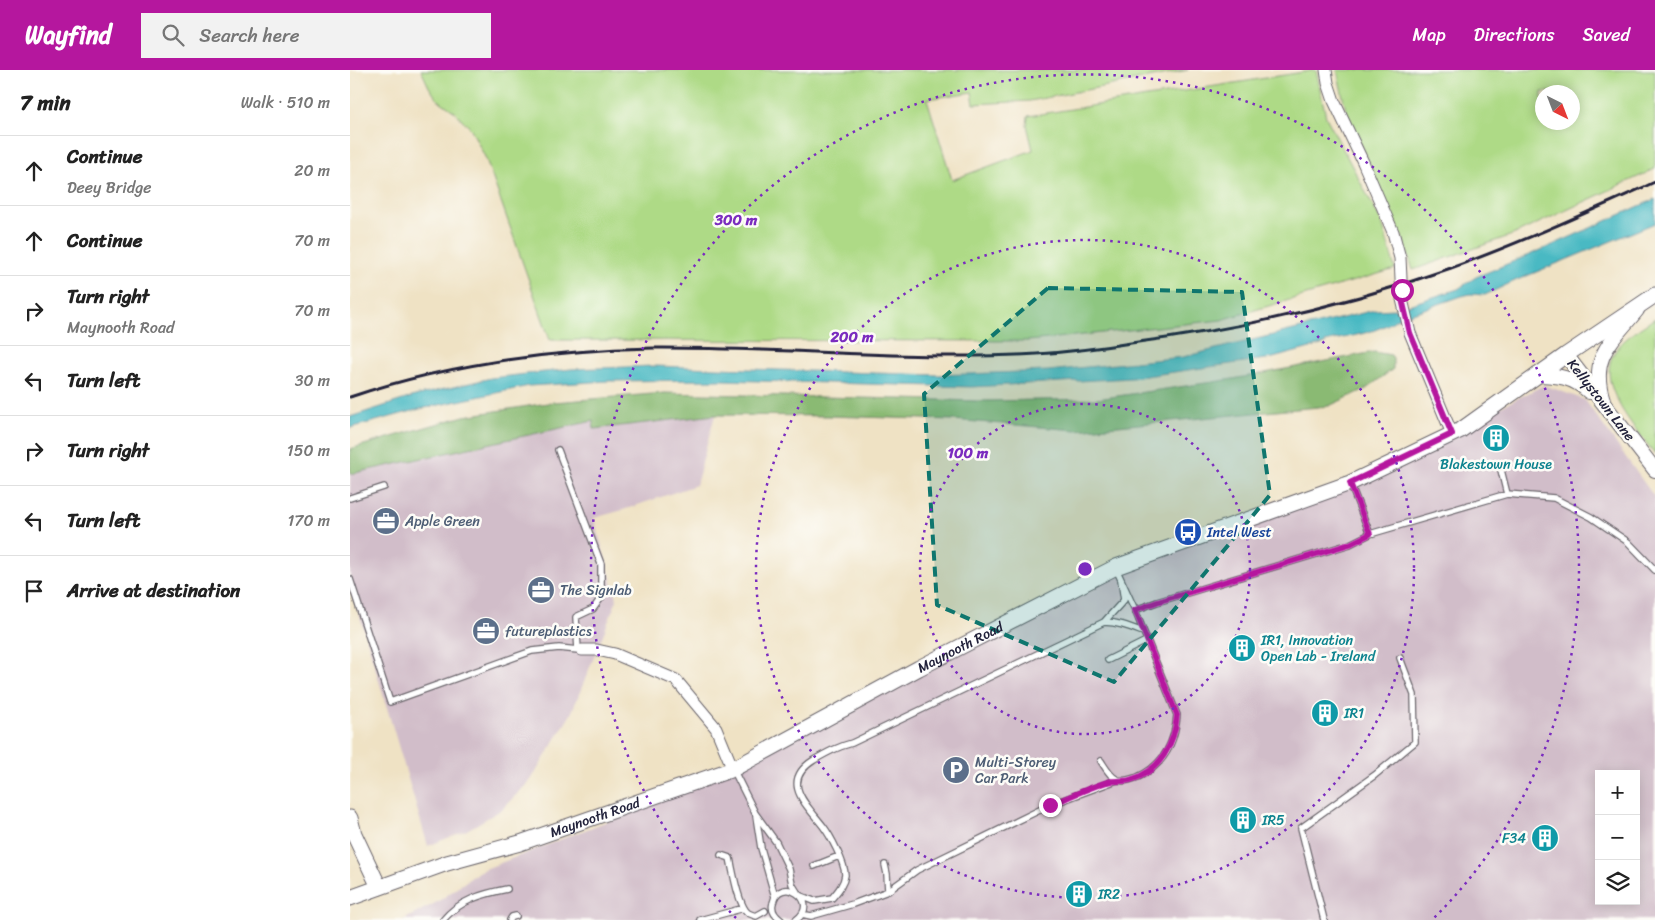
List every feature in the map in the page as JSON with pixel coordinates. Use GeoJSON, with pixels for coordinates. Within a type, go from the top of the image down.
{"type":"FeatureCollection","features":[{"type":"Feature","properties":{"kind":"main road"},"geometry":{"type":"LineString","coordinates":[[1566,354],[1650,298]]}},
{"type":"Feature","properties":{"kind":"main road","name":"Maynooth Road"},"geometry":{"type":"LineString","coordinates":[[350,898],[470,857],[520,843],[733,769],[919,668],[1116,567],[1350,483],[1461,430],[1566,354]]}},
{"type":"Feature","properties":{"kind":"main road"},"geometry":{"type":"LineString","coordinates":[[350,818],[354,834],[379,888]]}},
{"type":"Feature","properties":{"kind":"street"},"geometry":{"type":"LineString","coordinates":[[1326,70],[1334,101],[1393,232],[1400,258],[1402,299],[1410,333],[1452,434]]}},
{"type":"Feature","properties":{"kind":"street"},"geometry":{"type":"LineString","coordinates":[[1606,408],[1598,385],[1600,360],[1605,349],[1650,298]]}},
{"type":"Feature","properties":{"kind":"street","name":"Kellystown Lane"},"geometry":{"type":"LineString","coordinates":[[1566,354],[1655,470]]}},
{"type":"Feature","properties":{"kind":"street"},"geometry":{"type":"LineString","coordinates":[[1537,376],[1555,375],[1568,378],[1585,388],[1606,408]]}},
{"type":"Feature","properties":{"kind":"street"},"geometry":{"type":"LineString","coordinates":[[580,650],[597,650],[615,654],[676,680],[716,728],[733,769]]}},
{"type":"Feature","properties":{"kind":"lane"},"geometry":{"type":"LineString","coordinates":[[350,579],[390,702],[532,651],[559,648],[580,650],[576,617],[593,609],[601,598],[601,564],[558,450]]}},
{"type":"Feature","properties":{"kind":"lane"},"geometry":{"type":"LineString","coordinates":[[1501,470],[1507,494]]}},
{"type":"Feature","properties":{"kind":"lane"},"geometry":{"type":"LineString","coordinates":[[1350,483],[1370,534]]}},
{"type":"Feature","properties":{"kind":"lane"},"geometry":{"type":"LineString","coordinates":[[350,498],[384,487]]}},
{"type":"Feature","properties":{"kind":"lane"},"geometry":{"type":"LineString","coordinates":[[1135,610],[1350,544],[1370,534],[1507,494],[1554,498],[1591,517],[1628,542],[1655,570]]}},
{"type":"Feature","properties":{"kind":"lane"},"geometry":{"type":"LineString","coordinates":[[758,920],[778,893],[788,890],[814,901],[832,898],[840,888],[845,876],[839,856],[824,827],[800,798],[798,784],[801,771],[810,763],[837,747],[852,743],[1104,622],[1124,600],[1120,576],[1177,715],[1176,728],[1162,760],[1153,768],[1129,780],[1117,780],[1050,805],[917,870],[888,891],[845,907],[811,916],[802,914]]}},
{"type":"Feature","properties":{"kind":"lane"},"geometry":{"type":"LineString","coordinates":[[1104,622],[1130,626],[1143,632]]}},
{"type":"Feature","properties":{"kind":"lane"},"geometry":{"type":"LineString","coordinates":[[1108,660],[1146,641]]}},
{"type":"Feature","properties":{"kind":"lane"},"geometry":{"type":"LineString","coordinates":[[1324,920],[1301,828],[1375,776],[1415,742],[1414,695],[1400,658]]}},
{"type":"Feature","properties":{"kind":"lane"},"geometry":{"type":"LineString","coordinates":[[1101,761],[1108,772],[1117,780]]}},
{"type":"Feature","properties":{"kind":"lane"},"geometry":{"type":"LineString","coordinates":[[733,769],[755,813],[776,842],[789,869],[792,884],[804,905],[802,914],[796,920]]}},
{"type":"Feature","properties":{"kind":"lane"},"geometry":{"type":"LineString","coordinates":[[755,813],[761,848],[774,899],[773,912],[779,920]]}},
{"type":"Feature","properties":{"kind":"lane"},"geometry":{"type":"LineString","coordinates":[[721,855],[730,858],[735,882],[744,908],[748,913],[756,916],[766,911]]}},
{"type":"Feature","properties":{"kind":"lane"},"geometry":{"type":"LineString","coordinates":[[814,866],[839,856]]}},
{"type":"Feature","properties":{"kind":"lane"},"geometry":{"type":"LineString","coordinates":[[885,865],[888,874],[888,891]]}},
{"type":"Feature","properties":{"kind":"lane"},"geometry":{"type":"LineString","coordinates":[[443,920],[450,912],[467,900],[481,894],[506,889]]}},
{"type":"Feature","properties":{"kind":"lane"},"geometry":{"type":"LineString","coordinates":[[700,920],[744,908]]}},
{"type":"Feature","properties":{"kind":"lane"},"geometry":{"type":"LineString","coordinates":[[510,920],[516,916]]}},
{"type":"Feature","properties":{"kind":"highlighted area"},"geometry":{"type":"Polygon","coordinates":[[[1048,288],[1242,292],[1270,495],[1114,682],[937,605],[924,394],[1048,288]]]}},
{"type":"Feature","properties":{"kind":"shaded area"},"geometry":{"type":"Polygon","coordinates":[[[1544,385],[1585,400],[1655,498],[1655,920],[403,920],[439,901],[480,871],[687,790],[1115,563],[1358,479],[1544,385]]]}},
{"type":"Feature","properties":{"kind":"shaded area"},"geometry":{"type":"Polygon","coordinates":[[[715,415],[696,485],[594,518],[617,600],[571,714],[531,780],[501,810],[467,830],[428,846],[350,583],[350,474],[593,421],[595,429],[715,415]]]}},
{"type":"Feature","properties":{"kind":"green space"},"geometry":{"type":"Polygon","coordinates":[[[421,70],[1188,70],[1030,101],[974,104],[972,92],[927,99],[952,180],[1033,150],[1027,125],[1028,116],[1316,70],[1326,117],[1382,223],[1395,269],[1221,320],[1028,341],[550,340],[486,159],[471,129],[455,112],[437,99],[421,70]]]}},
{"type":"Feature","properties":{"kind":"green space"},"geometry":{"type":"Polygon","coordinates":[[[1337,70],[1655,70],[1655,169],[1515,234],[1413,270],[1404,242],[1346,111],[1337,70]]]}},
{"type":"Feature","properties":{"kind":"green space"},"geometry":{"type":"Polygon","coordinates":[[[1655,318],[1655,454],[1620,406],[1610,379],[1610,366],[1614,353],[1622,343],[1655,318]]]}},
{"type":"Feature","properties":{"kind":"green space"},"geometry":{"type":"Polygon","coordinates":[[[1374,352],[1391,355],[1393,358],[1393,369],[1366,389],[1329,406],[1076,430],[953,420],[829,416],[715,415],[594,429],[593,421],[350,474],[350,449],[464,416],[554,402],[665,393],[980,401],[1097,399],[1233,379],[1374,352]]]}},
{"type":"Feature","properties":{"kind":"water"},"geometry":{"type":"Polygon","coordinates":[[[1655,199],[1655,223],[1485,295],[1470,294],[1462,296],[1398,318],[1373,331],[1325,342],[1325,344],[1273,358],[1132,378],[972,387],[722,380],[608,381],[529,386],[420,409],[350,428],[350,417],[415,396],[491,378],[571,369],[654,366],[938,375],[1048,371],[1183,357],[1375,310],[1396,309],[1458,289],[1476,277],[1655,199]]]}},
{"type":"Feature","properties":{"kind":"railway"},"geometry":{"type":"LineString","coordinates":[[350,397],[424,376],[500,361],[615,349],[702,348],[893,355],[989,356],[1037,354],[1108,347],[1212,331],[1333,304],[1451,268],[1554,227],[1655,182]]}},
{"type":"Feature","properties":{"kind":"place","name":"Blakestown House"},"geometry":{"type":"Point","coordinates":[1496,438]}},
{"type":"Feature","properties":{"kind":"place","name":"Apple Green"},"geometry":{"type":"Point","coordinates":[386,521]}},
{"type":"Feature","properties":{"kind":"place","name":"Intel West"},"geometry":{"type":"Point","coordinates":[1188,532]}},
{"type":"Feature","properties":{"kind":"place","name":"The Signlab"},"geometry":{"type":"Point","coordinates":[541,590]}},
{"type":"Feature","properties":{"kind":"place","name":"futureplastics"},"geometry":{"type":"Point","coordinates":[486,631]}},
{"type":"Feature","properties":{"kind":"place","name":"IR1, Innovation Open Lab - Ireland"},"geometry":{"type":"Point","coordinates":[1242,648]}},
{"type":"Feature","properties":{"kind":"place","name":"IR1"},"geometry":{"type":"Point","coordinates":[1325,713]}},
{"type":"Feature","properties":{"kind":"place","name":"Multi-Storey Car Park"},"geometry":{"type":"Point","coordinates":[956,770]}},
{"type":"Feature","properties":{"kind":"place","name":"IR5"},"geometry":{"type":"Point","coordinates":[1243,820]}},
{"type":"Feature","properties":{"kind":"place","name":"F34"},"geometry":{"type":"Point","coordinates":[1545,838]}},
{"type":"Feature","properties":{"kind":"place","name":"IR2"},"geometry":{"type":"Point","coordinates":[1079,894]}},
{"type":"Feature","properties":{"kind":"route"},"geometry":{"type":"LineString","coordinates":[[1050,805],[1107,782],[1129,780],[1143,774],[1162,760],[1173,740],[1177,715],[1135,610],[1350,544],[1370,534],[1350,483],[1452,434],[1410,333],[1402,299],[1402,290]]}}]}
